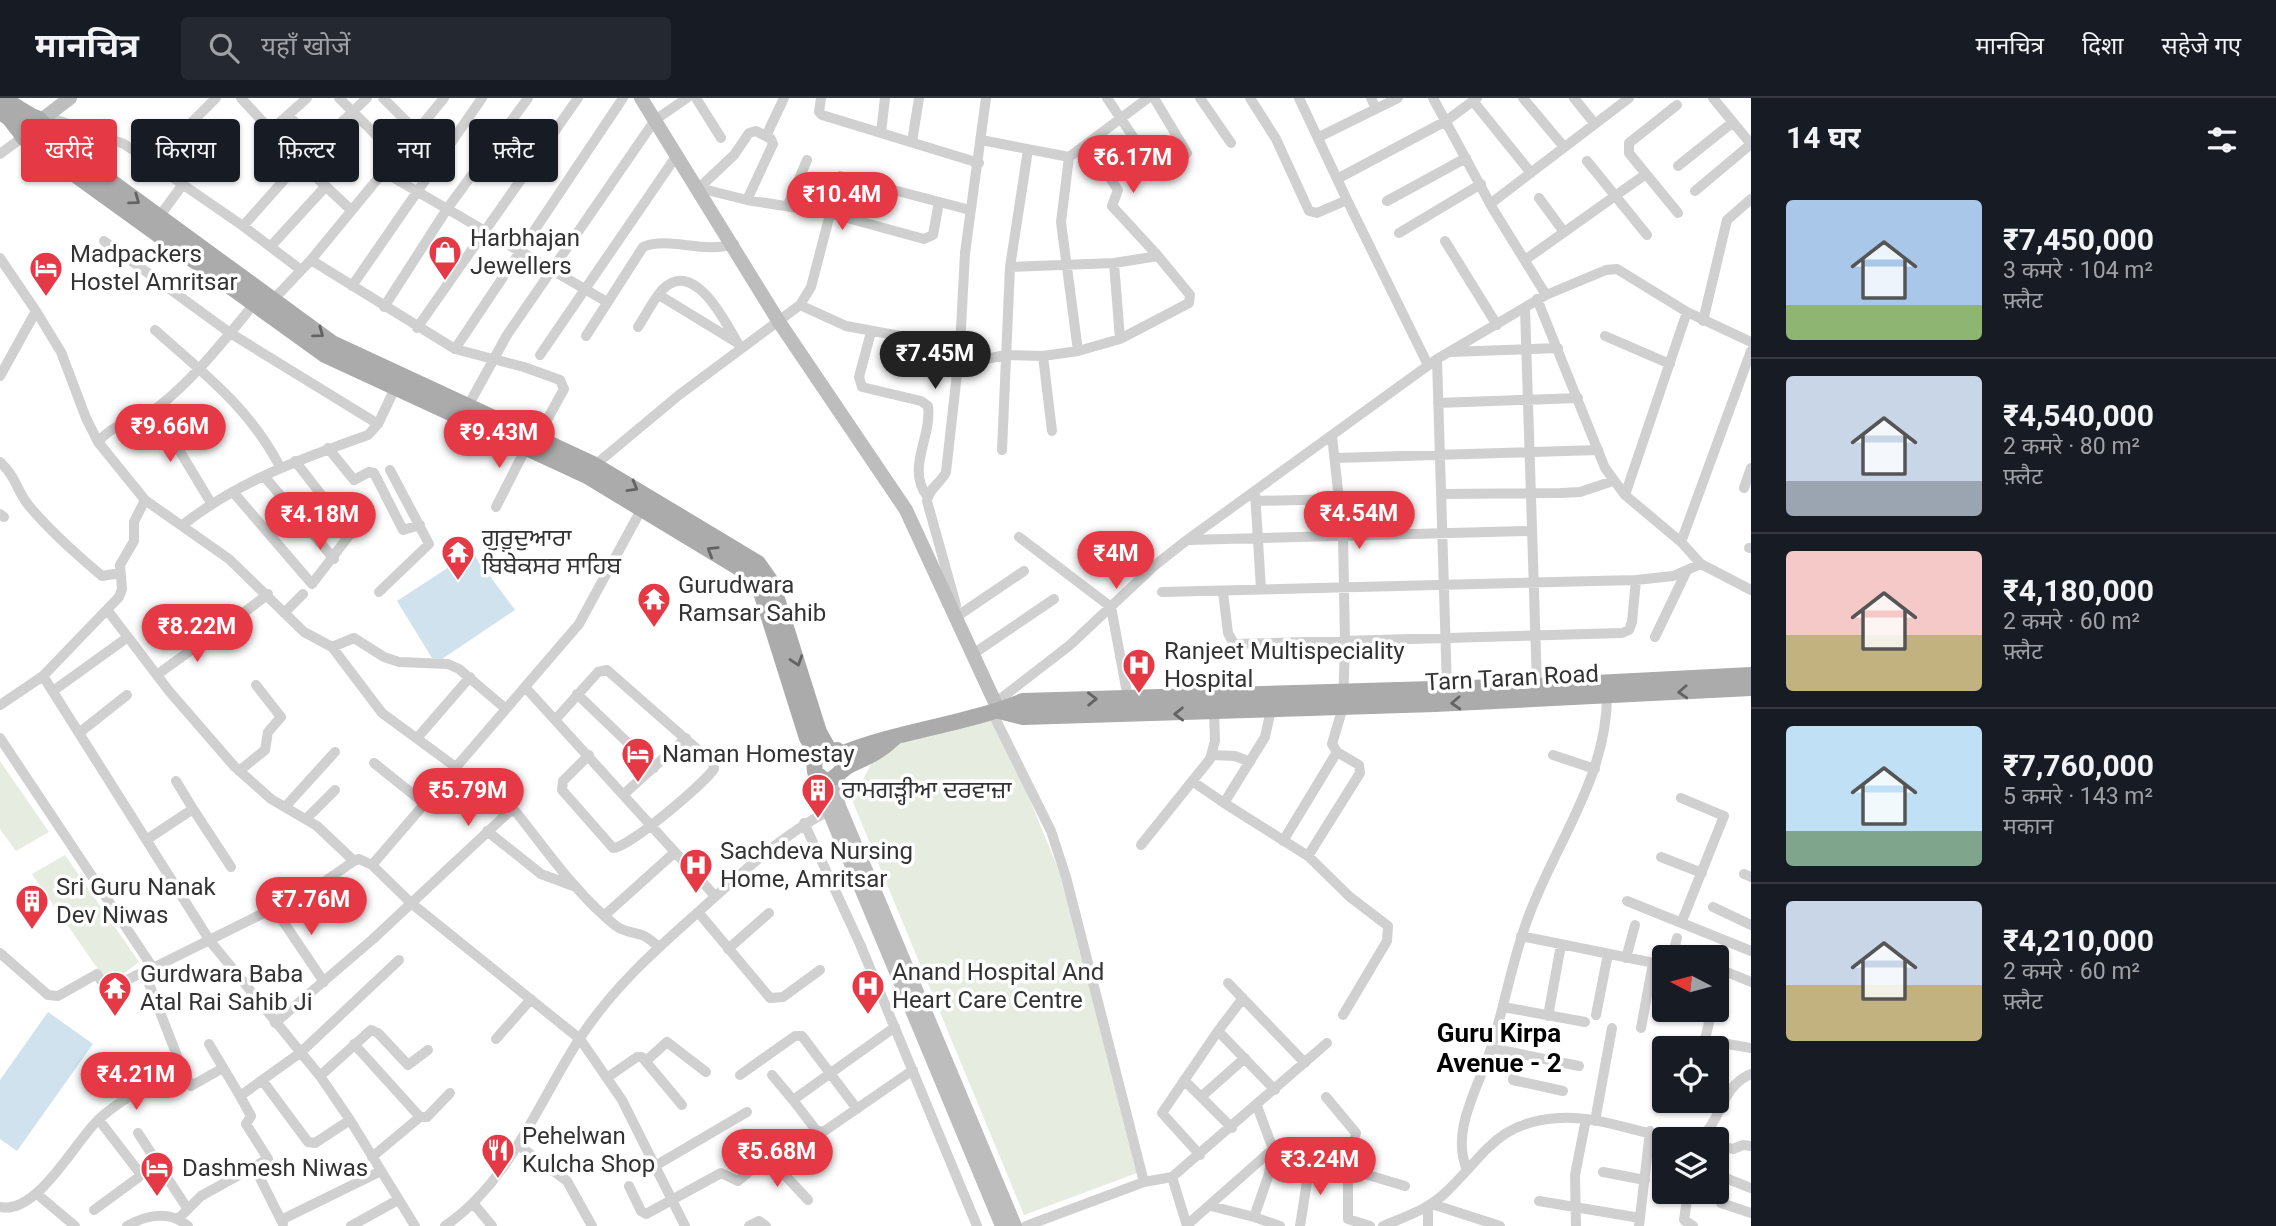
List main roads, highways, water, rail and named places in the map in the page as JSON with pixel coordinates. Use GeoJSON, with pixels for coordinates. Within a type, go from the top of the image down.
{"type":"FeatureCollection","features":[{"type":"Feature","properties":{"kind":"main road"},"geometry":{"type":"LineString","coordinates":[[2,98],[39,119]]}},
{"type":"Feature","properties":{"kind":"main road"},"geometry":{"type":"LineString","coordinates":[[42,119],[70,98]]}},
{"type":"Feature","properties":{"kind":"main road"},"geometry":{"type":"LineString","coordinates":[[640,98],[734,244],[779,322],[906,510],[960,621],[995,709]]}},
{"type":"Feature","properties":{"kind":"main road"},"geometry":{"type":"LineString","coordinates":[[0,113],[9,118],[21,134]]}},
{"type":"Feature","properties":{"kind":"main road"},"geometry":{"type":"LineString","coordinates":[[88,182],[263,304],[399,382],[532,443],[595,466],[758,563],[772,583],[819,732],[835,761],[835,791],[839,806],[1015,1226]]}},
{"type":"Feature","properties":{"kind":"main road"},"geometry":{"type":"LineString","coordinates":[[111,182],[159,217],[263,304]]}},
{"type":"Feature","properties":{"kind":"main road"},"geometry":{"type":"LineString","coordinates":[[399,382],[468,406],[502,429]]}},
{"type":"Feature","properties":{"kind":"main road"},"geometry":{"type":"LineString","coordinates":[[532,443],[749,574],[760,589],[807,738],[835,761]]}},
{"type":"Feature","properties":{"kind":"main road","name":"Tarn Taran Road"},"geometry":{"type":"LineString","coordinates":[[1343,699],[1447,689],[1537,686],[1607,689],[1751,675]]}},
{"type":"Feature","properties":{"kind":"main road","name":"Tarn Taran Road"},"geometry":{"type":"LineString","coordinates":[[1023,709],[1128,698],[1272,702],[1607,689],[1751,688]]}},
{"type":"Feature","properties":{"kind":"main road","name":"Tarn Taran Road"},"geometry":{"type":"LineString","coordinates":[[1023,709],[1214,713],[1272,702]]}},
{"type":"Feature","properties":{"kind":"main road"},"geometry":{"type":"LineString","coordinates":[[1002,1226],[821,792],[814,762],[878,753],[894,738],[919,729],[995,709],[1023,709]]}},
{"type":"Feature","properties":{"kind":"main road"},"geometry":{"type":"LineString","coordinates":[[820,780],[826,782],[835,761]]}},
{"type":"Feature","properties":{"kind":"water"},"geometry":{"type":"Polygon","coordinates":[[[472,552],[515,610],[442,659],[432,658],[397,601],[472,552]]]}},
{"type":"Feature","properties":{"kind":"water"},"geometry":{"type":"Polygon","coordinates":[[[48,1012],[93,1044],[17,1151],[0,1139],[0,1080],[48,1012]]]}},
{"type":"Feature","properties":{"kind":"place","name":"Harbhajan Jewellers"},"geometry":{"type":"Point","coordinates":[445,282]}},
{"type":"Feature","properties":{"kind":"place","name":"Madpackers Hostel Amritsar"},"geometry":{"type":"Point","coordinates":[46,298]}},
{"type":"Feature","properties":{"kind":"place","name":"ਗੁਰੂਦੁਆਰਾ ਬਿਬੇਕਸਰ ਸਾਹਿਬ"},"geometry":{"type":"Point","coordinates":[458,582]}},
{"type":"Feature","properties":{"kind":"place","name":"Gurudwara Ramsar Sahib"},"geometry":{"type":"Point","coordinates":[654,629]}},
{"type":"Feature","properties":{"kind":"place","name":"Ranjeet Multispeciality Hospital"},"geometry":{"type":"Point","coordinates":[1139,695]}},
{"type":"Feature","properties":{"kind":"place","name":"Naman Homestay"},"geometry":{"type":"Point","coordinates":[638,784]}},
{"type":"Feature","properties":{"kind":"place","name":"ਰਾਮਗੜ੍ਹੀਆ ਦਰਵਾਜ਼ਾ"},"geometry":{"type":"Point","coordinates":[818,820]}},
{"type":"Feature","properties":{"kind":"place","name":"Sachdeva Nursing Home, Amritsar"},"geometry":{"type":"Point","coordinates":[696,895]}},
{"type":"Feature","properties":{"kind":"place","name":"Sri Guru Nanak Dev Niwas"},"geometry":{"type":"Point","coordinates":[32,931]}},
{"type":"Feature","properties":{"kind":"place","name":"Anand Hospital And Heart Care Centre"},"geometry":{"type":"Point","coordinates":[868,1016]}},
{"type":"Feature","properties":{"kind":"place","name":"Gurdwara Baba Atal Rai Sahib Ji"},"geometry":{"type":"Point","coordinates":[115,1018]}},
{"type":"Feature","properties":{"kind":"place","name":"Pehelwan Kulcha Shop"},"geometry":{"type":"Point","coordinates":[498,1180]}},
{"type":"Feature","properties":{"kind":"place","name":"Dashmesh Niwas"},"geometry":{"type":"Point","coordinates":[157,1198]}},
{"type":"Feature","properties":{"kind":"district","name":"Guru Kirpa Avenue - 2"},"geometry":{"type":"Point","coordinates":[1499,1048]}}]}
